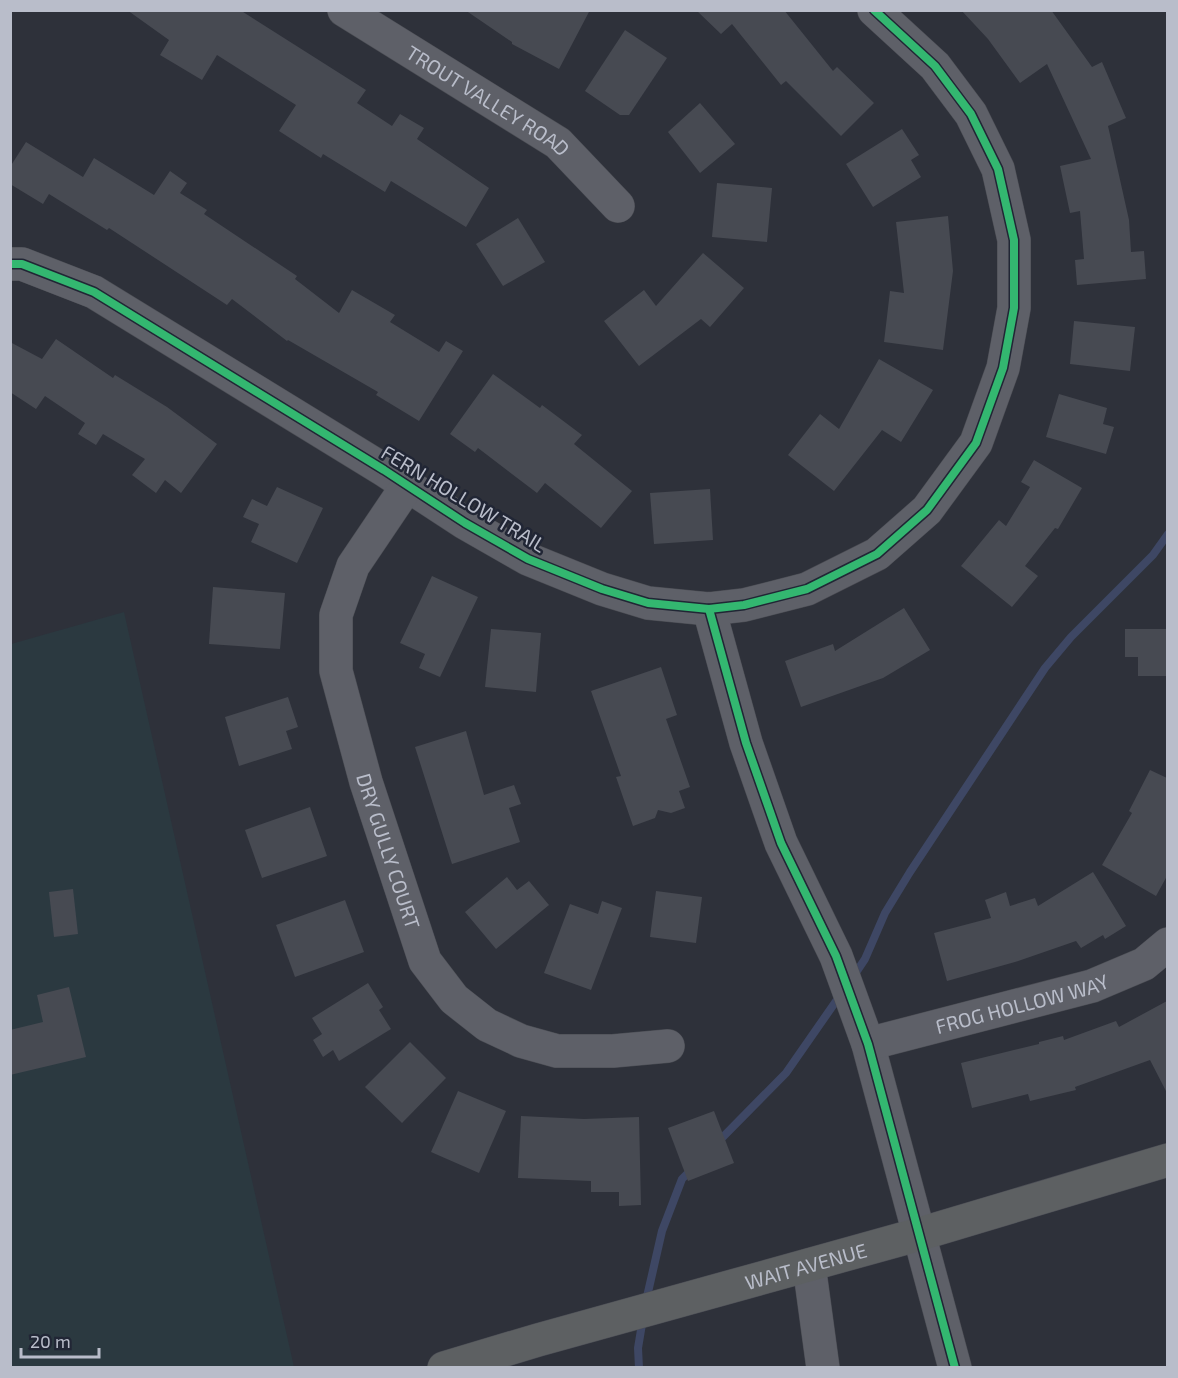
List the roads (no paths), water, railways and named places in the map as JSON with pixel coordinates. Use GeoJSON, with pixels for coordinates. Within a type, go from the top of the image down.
{"type":"FeatureCollection","features":[{"type":"Feature","properties":{"kind":"highway","name":"WAIT AVENUE"},"geometry":{"type":"LineString","coordinates":[[444,1368],[920,1234],[1167,1160]]}},
{"type":"Feature","properties":{"kind":"street","name":"TROUT VALLEY ROAD"},"geometry":{"type":"LineString","coordinates":[[344,10],[558,143],[618,207]]}},
{"type":"Feature","properties":{"kind":"street","name":"FERN HOLLOW TRAIL"},"geometry":{"type":"LineString","coordinates":[[10,264],[22,264],[94,292],[528,559],[602,589],[648,603],[709,609],[744,605],[807,589],[877,554],[927,510],[976,443],[1003,368],[1014,308],[1014,240],[998,169],[972,114],[935,66],[874,10]]}},
{"type":"Feature","properties":{"kind":"street","name":"DRY GULLY COURT"},"geometry":{"type":"LineString","coordinates":[[407,486],[353,566],[336,615],[336,671],[366,782],[425,961],[454,999],[487,1025],[521,1041],[557,1051],[613,1051],[668,1046]]}},
{"type":"Feature","properties":{"kind":"street"},"geometry":{"type":"LineString","coordinates":[[709,609],[746,742],[781,843],[836,956],[868,1044],[955,1368]]}},
{"type":"Feature","properties":{"kind":"street","name":"FROG HOLLOW WAY"},"geometry":{"type":"LineString","coordinates":[[868,1044],[1092,986],[1144,964],[1167,944]]}},
{"type":"Feature","properties":{"kind":"street"},"geometry":{"type":"LineString","coordinates":[[809,1265],[823,1368]]}},
{"type":"Feature","properties":{"kind":"waterway"},"geometry":{"type":"LineString","coordinates":[[853,977],[865,959],[885,913],[910,872],[1045,668],[1071,637],[1153,555],[1168,534]]}},
{"type":"Feature","properties":{"kind":"waterway"},"geometry":{"type":"LineString","coordinates":[[717,1143],[786,1073],[841,994]]}},
{"type":"Feature","properties":{"kind":"waterway"},"geometry":{"type":"LineString","coordinates":[[646,1301],[662,1231],[682,1179],[692,1169]]}},
{"type":"Feature","properties":{"kind":"waterway"},"geometry":{"type":"LineString","coordinates":[[639,1368],[638,1348],[643,1318]]}}]}
